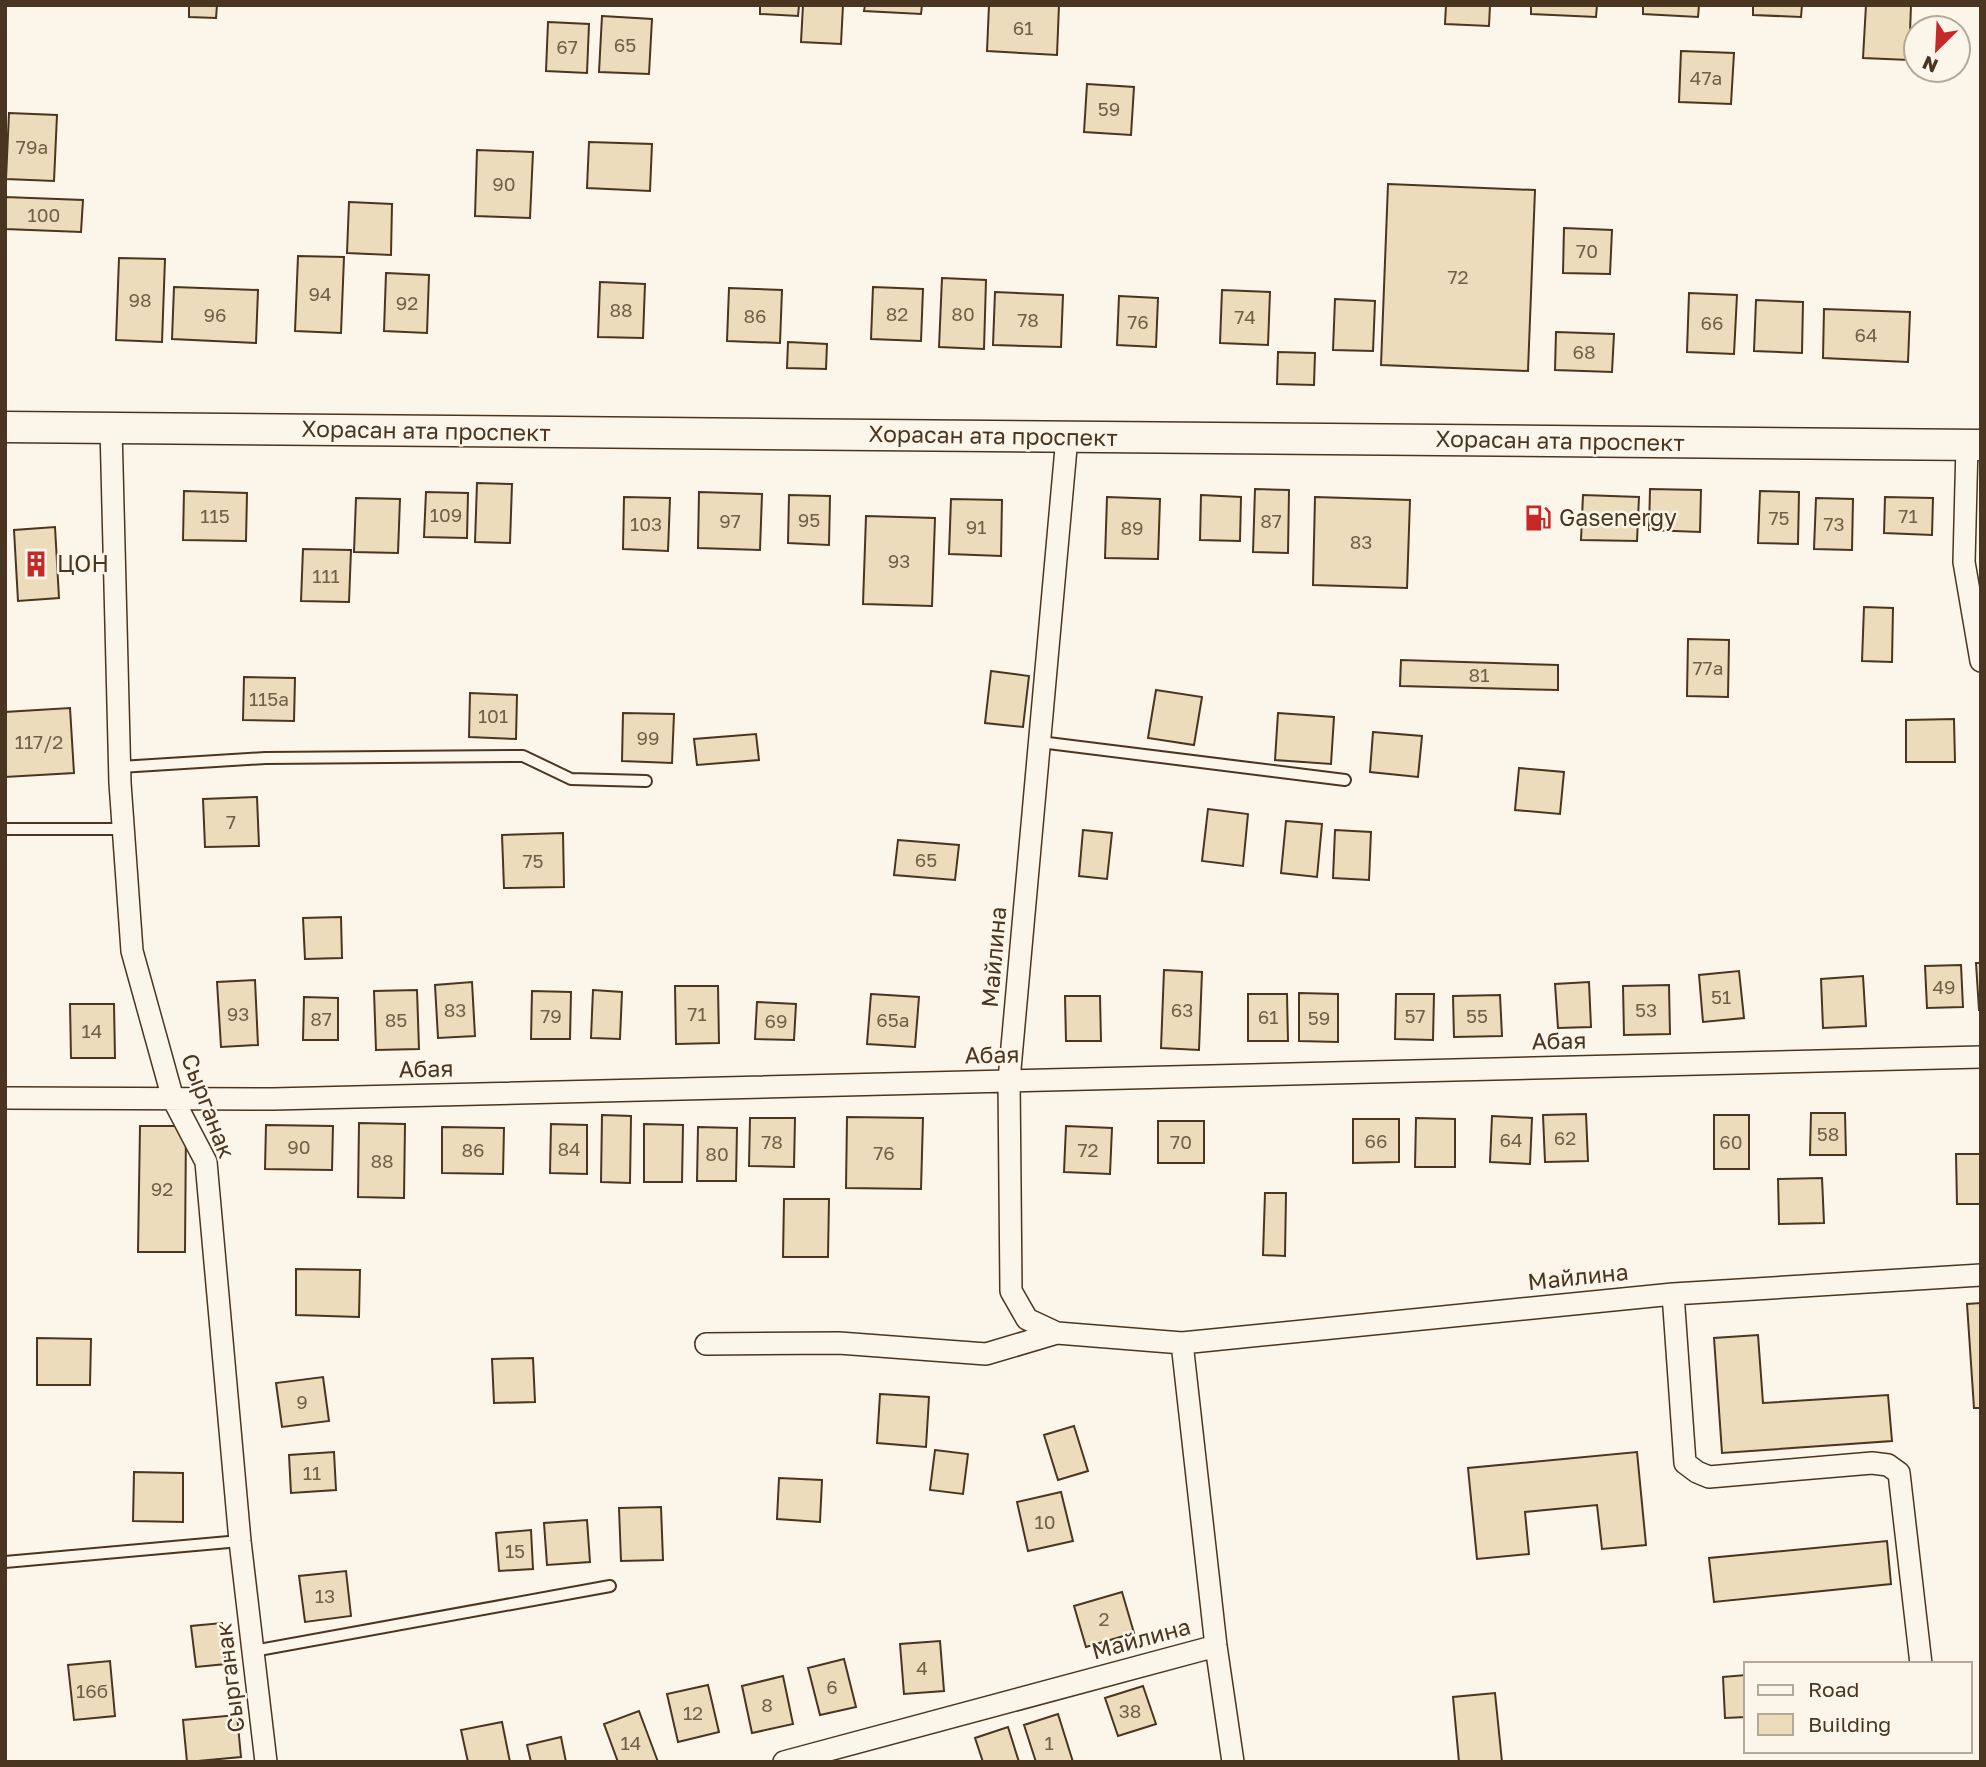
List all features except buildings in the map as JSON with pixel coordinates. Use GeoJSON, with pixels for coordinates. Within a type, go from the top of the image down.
{"type":"FeatureCollection","features":[{"type":"Feature","properties":{"kind":"main road","name":"Хорасан ата проспект"},"geometry":{"type":"LineString","coordinates":[[5,427],[1974,445]]}},
{"type":"Feature","properties":{"kind":"street","name":"Сырганак"},"geometry":{"type":"LineString","coordinates":[[111,428],[120,767],[132,951],[173,1099],[206,1162],[240,1541],[266,1762]]}},
{"type":"Feature","properties":{"kind":"street","name":"Майлина"},"geometry":{"type":"LineString","coordinates":[[1067,437],[1009,1080],[1010,1291],[1027,1319],[1057,1334],[1182,1343],[1673,1294],[1981,1275]]}},
{"type":"Feature","properties":{"kind":"street"},"geometry":{"type":"LineString","coordinates":[[1974,445],[1964,562],[1981,661]]}},
{"type":"Feature","properties":{"kind":"street","name":"Абая"},"geometry":{"type":"LineString","coordinates":[[5,1098],[273,1099],[1981,1057]]}},
{"type":"Feature","properties":{"kind":"street"},"geometry":{"type":"LineString","coordinates":[[1673,1294],[1685,1464],[1709,1477],[1872,1464],[1888,1465],[1899,1473],[1922,1662]]}},
{"type":"Feature","properties":{"kind":"street"},"geometry":{"type":"LineString","coordinates":[[706,1344],[839,1343],[986,1354],[1057,1334]]}},
{"type":"Feature","properties":{"kind":"street","name":"Майлина"},"geometry":{"type":"LineString","coordinates":[[784,1762],[1216,1646],[1182,1343]]}},
{"type":"Feature","properties":{"kind":"street"},"geometry":{"type":"LineString","coordinates":[[1216,1646],[1233,1762]]}},
{"type":"Feature","properties":{"kind":"lane"},"geometry":{"type":"LineString","coordinates":[[1040,742],[1345,780]]}},
{"type":"Feature","properties":{"kind":"lane"},"geometry":{"type":"LineString","coordinates":[[120,767],[265,758],[523,756],[571,779],[646,781]]}},
{"type":"Feature","properties":{"kind":"lane"},"geometry":{"type":"LineString","coordinates":[[5,829],[123,829]]}},
{"type":"Feature","properties":{"kind":"lane"},"geometry":{"type":"LineString","coordinates":[[5,1562],[240,1541]]}},
{"type":"Feature","properties":{"kind":"lane"},"geometry":{"type":"LineString","coordinates":[[253,1651],[610,1586]]}},
{"type":"Feature","properties":{"kind":"place","name":"Gasenergy"},"geometry":{"type":"Point","coordinates":[1538,518]}},
{"type":"Feature","properties":{"kind":"place","name":"ЦОН"},"geometry":{"type":"Point","coordinates":[36,564]}}]}
